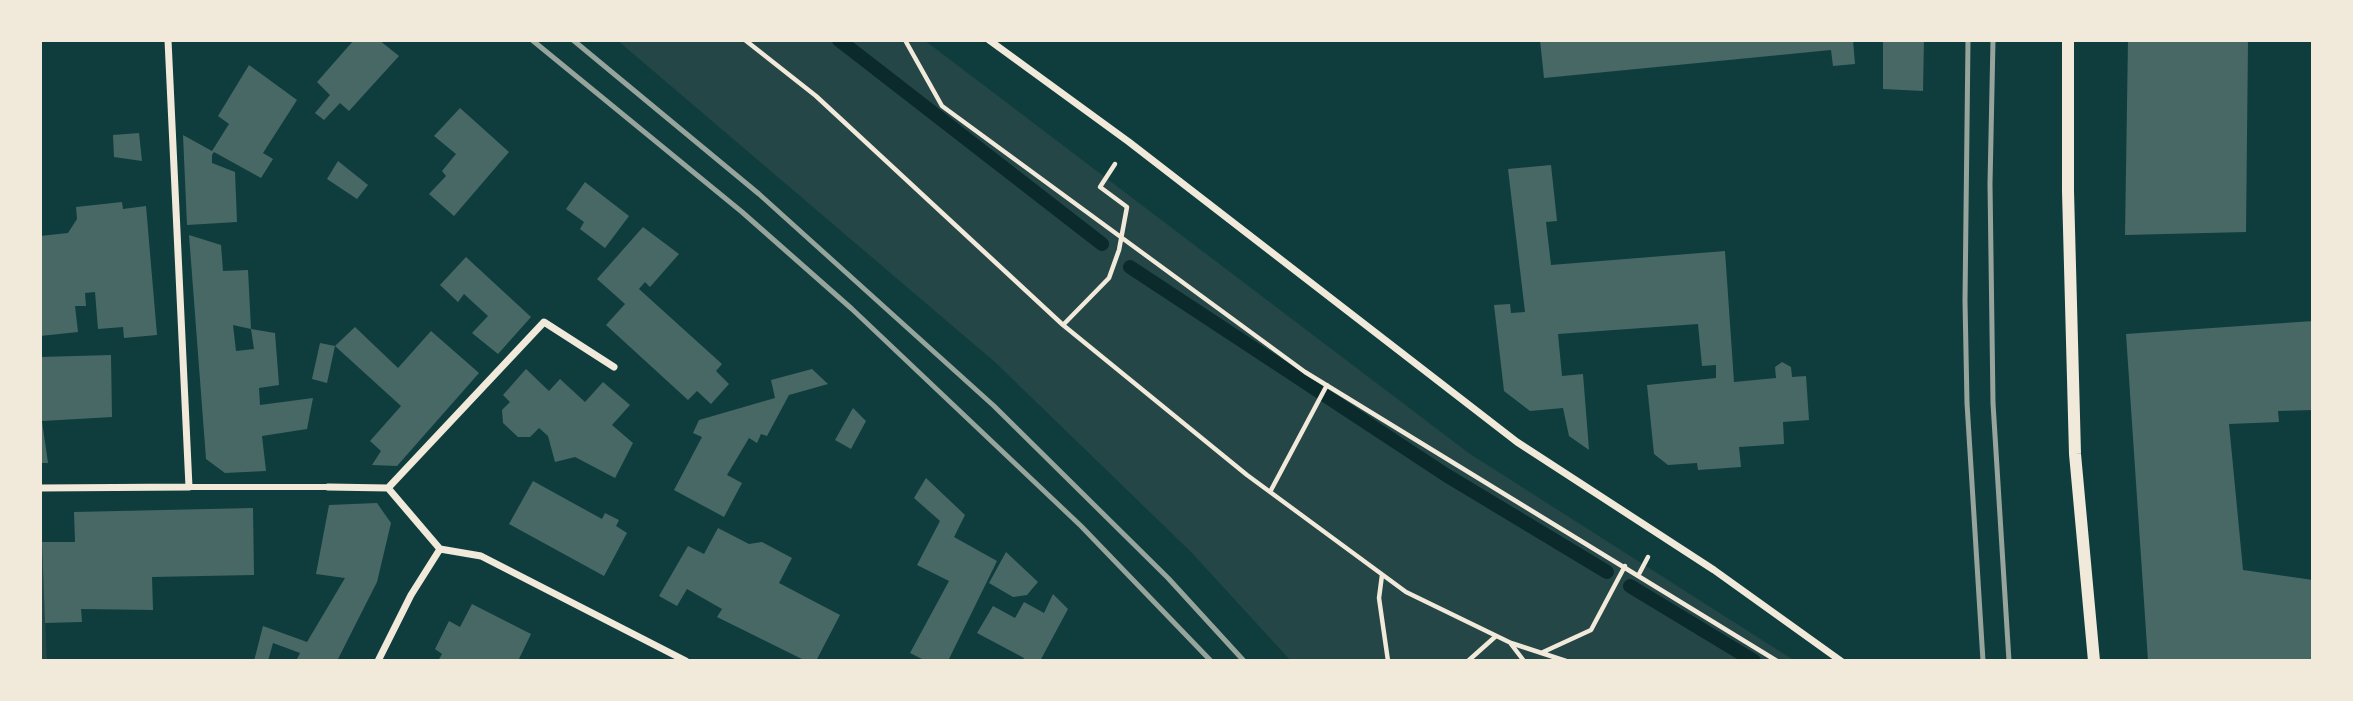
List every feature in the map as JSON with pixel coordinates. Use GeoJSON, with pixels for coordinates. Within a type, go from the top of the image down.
{"type":"FeatureCollection","features":[{"type":"Feature","properties":{"kind":"street"},"geometry":{"type":"LineString","coordinates":[[168,40],[189,486]]}},
{"type":"Feature","properties":{"kind":"street"},"geometry":{"type":"LineString","coordinates":[[989,40],[1129,142],[1517,442],[1714,570],[1841,661]]}},
{"type":"Feature","properties":{"kind":"street"},"geometry":{"type":"LineString","coordinates":[[2068,40],[2067,191],[2075,454],[2095,661]]}},
{"type":"Feature","properties":{"kind":"street"},"geometry":{"type":"LineString","coordinates":[[40,488],[388,488],[544,322],[614,367]]}},
{"type":"Feature","properties":{"kind":"street"},"geometry":{"type":"LineString","coordinates":[[388,488],[440,549],[481,556],[686,661]]}},
{"type":"Feature","properties":{"kind":"street"},"geometry":{"type":"LineString","coordinates":[[378,661],[411,595],[440,549]]}},
{"type":"Feature","properties":{"kind":"path"},"geometry":{"type":"LineString","coordinates":[[745,40],[816,96],[1063,325],[1270,492],[1406,592],[1511,643],[1566,661]]}},
{"type":"Feature","properties":{"kind":"path"},"geometry":{"type":"LineString","coordinates":[[905,40],[942,106],[1327,385],[1777,661]]}},
{"type":"Feature","properties":{"kind":"path"},"geometry":{"type":"LineString","coordinates":[[1063,325],[1109,278],[1123,236],[1127,208],[1100,187]]}},
{"type":"Feature","properties":{"kind":"path"},"geometry":{"type":"LineString","coordinates":[[1270,492],[1327,385]]}},
{"type":"Feature","properties":{"kind":"path"},"geometry":{"type":"LineString","coordinates":[[1541,653],[1591,630],[1625,566]]}},
{"type":"Feature","properties":{"kind":"path"},"geometry":{"type":"LineString","coordinates":[[1382,575],[1379,598],[1388,661]]}},
{"type":"Feature","properties":{"kind":"path"},"geometry":{"type":"LineString","coordinates":[[1468,661],[1496,636]]}},
{"type":"Feature","properties":{"kind":"path"},"geometry":{"type":"LineString","coordinates":[[1511,643],[1524,661]]}},
{"type":"Feature","properties":{"kind":"shaded area"},"geometry":{"type":"Polygon","coordinates":[[[617,40],[924,40],[1470,454],[1795,661],[1291,661],[1192,553],[996,363],[617,40]]]}},
{"type":"Feature","properties":{"kind":"shaded area"},"geometry":{"type":"Polygon","coordinates":[[[42,544],[47,661],[40,661],[42,544]]]}},
{"type":"Feature","properties":{"kind":"building"},"geometry":{"type":"Polygon","coordinates":[[[354,40],[379,40],[399,56],[349,111],[340,103],[324,120],[315,113],[330,95],[317,82],[354,40]]]}},
{"type":"Feature","properties":{"kind":"building"},"geometry":{"type":"Polygon","coordinates":[[[1540,40],[1853,40],[1855,64],[1833,66],[1831,50],[1544,78],[1540,40]]]}},
{"type":"Feature","properties":{"kind":"building"},"geometry":{"type":"Polygon","coordinates":[[[1883,40],[1924,40],[1923,91],[1883,89],[1883,40]]]}},
{"type":"Feature","properties":{"kind":"building"},"geometry":{"type":"Polygon","coordinates":[[[2128,40],[2248,40],[2246,232],[2125,235],[2128,40]]]}},
{"type":"Feature","properties":{"kind":"building"},"geometry":{"type":"Polygon","coordinates":[[[249,65],[297,100],[263,153],[273,159],[261,178],[214,152],[212,155],[212,163],[235,172],[237,222],[187,225],[183,135],[212,151],[229,124],[218,116],[249,65]]]}},
{"type":"Feature","properties":{"kind":"building"},"geometry":{"type":"Polygon","coordinates":[[[460,108],[509,152],[454,216],[429,194],[446,176],[442,171],[456,154],[434,136],[460,108]]]}},
{"type":"Feature","properties":{"kind":"building"},"geometry":{"type":"Polygon","coordinates":[[[139,133],[142,161],[114,157],[113,135],[139,133]]]}},
{"type":"Feature","properties":{"kind":"building"},"geometry":{"type":"Polygon","coordinates":[[[338,161],[368,185],[357,199],[327,179],[338,161]]]}},
{"type":"Feature","properties":{"kind":"building"},"geometry":{"type":"Polygon","coordinates":[[[1551,165],[1557,221],[1546,222],[1551,265],[1725,251],[1734,382],[1776,378],[1775,367],[1782,362],[1791,367],[1792,377],[1806,376],[1809,420],[1783,422],[1784,444],[1739,447],[1741,467],[1698,470],[1697,463],[1668,465],[1654,454],[1647,385],[1716,378],[1716,365],[1702,366],[1698,324],[1558,334],[1562,376],[1583,374],[1589,450],[1569,436],[1563,408],[1530,411],[1504,391],[1494,305],[1510,304],[1511,313],[1525,312],[1508,169],[1551,165]]]}},
{"type":"Feature","properties":{"kind":"building"},"geometry":{"type":"Polygon","coordinates":[[[585,182],[629,216],[605,248],[580,229],[584,222],[566,209],[585,182]]]}},
{"type":"Feature","properties":{"kind":"building"},"geometry":{"type":"Polygon","coordinates":[[[122,202],[123,209],[146,206],[157,335],[124,338],[123,327],[98,329],[95,292],[85,293],[86,306],[75,306],[78,332],[40,336],[40,236],[68,233],[77,219],[76,207],[122,202]]]}},
{"type":"Feature","properties":{"kind":"building"},"geometry":{"type":"Polygon","coordinates":[[[643,227],[679,254],[650,287],[645,282],[639,289],[722,364],[716,371],[729,384],[711,404],[697,391],[688,400],[606,325],[625,304],[597,279],[643,227]]]}},
{"type":"Feature","properties":{"kind":"building"},"geometry":{"type":"Polygon","coordinates":[[[189,235],[221,245],[223,271],[248,270],[251,329],[275,333],[279,385],[259,388],[260,405],[313,398],[307,429],[262,436],[266,471],[225,473],[206,459],[189,235]],[[233,325],[236,351],[254,349],[251,329],[233,325]]]}},
{"type":"Feature","properties":{"kind":"building"},"geometry":{"type":"Polygon","coordinates":[[[466,257],[531,317],[498,354],[472,333],[488,316],[464,294],[458,302],[440,285],[466,257]]]}},
{"type":"Feature","properties":{"kind":"building"},"geometry":{"type":"Polygon","coordinates":[[[2313,321],[2313,410],[2278,411],[2279,422],[2229,424],[2243,570],[2313,580],[2313,661],[2148,661],[2126,334],[2313,321]]]}},
{"type":"Feature","properties":{"kind":"building"},"geometry":{"type":"Polygon","coordinates":[[[355,327],[398,368],[431,331],[479,373],[397,466],[372,465],[381,451],[370,441],[401,406],[335,346],[355,327]]]}},
{"type":"Feature","properties":{"kind":"building"},"geometry":{"type":"Polygon","coordinates":[[[320,343],[335,346],[327,383],[312,379],[320,343]]]}},
{"type":"Feature","properties":{"kind":"building"},"geometry":{"type":"Polygon","coordinates":[[[111,355],[112,417],[42,421],[48,463],[40,463],[40,357],[111,355]]]}},
{"type":"Feature","properties":{"kind":"building"},"geometry":{"type":"Polygon","coordinates":[[[526,369],[549,391],[560,379],[585,402],[603,382],[630,405],[612,425],[633,443],[615,478],[575,457],[555,462],[548,436],[539,428],[530,437],[518,437],[503,423],[502,410],[510,402],[503,395],[526,369]]]}},
{"type":"Feature","properties":{"kind":"building"},"geometry":{"type":"Polygon","coordinates":[[[812,369],[828,384],[789,395],[767,436],[761,434],[757,443],[749,438],[727,475],[742,483],[724,517],[674,490],[702,437],[693,433],[699,420],[775,398],[771,380],[812,369]]]}},
{"type":"Feature","properties":{"kind":"building"},"geometry":{"type":"Polygon","coordinates":[[[853,408],[866,421],[851,449],[835,440],[853,408]]]}},
{"type":"Feature","properties":{"kind":"building"},"geometry":{"type":"Polygon","coordinates":[[[926,478],[965,515],[954,537],[997,561],[948,661],[926,661],[910,653],[949,581],[917,565],[940,521],[914,498],[926,478]]]}},
{"type":"Feature","properties":{"kind":"building"},"geometry":{"type":"Polygon","coordinates":[[[533,481],[602,519],[605,513],[619,520],[616,526],[627,533],[604,576],[509,524],[533,481]]]}},
{"type":"Feature","properties":{"kind":"building"},"geometry":{"type":"Polygon","coordinates":[[[377,503],[391,523],[377,582],[337,661],[296,661],[300,653],[273,643],[268,661],[254,661],[263,626],[307,642],[345,578],[316,574],[329,505],[377,503]]]}},
{"type":"Feature","properties":{"kind":"building"},"geometry":{"type":"Polygon","coordinates":[[[253,508],[254,575],[152,577],[153,610],[81,609],[82,622],[45,623],[42,542],[75,542],[74,512],[253,508]]]}},
{"type":"Feature","properties":{"kind":"building"},"geometry":{"type":"Polygon","coordinates":[[[718,528],[749,544],[762,542],[792,558],[779,583],[840,615],[816,661],[806,661],[717,617],[722,609],[687,589],[677,606],[659,596],[688,546],[704,554],[718,528]]]}},
{"type":"Feature","properties":{"kind":"building"},"geometry":{"type":"Polygon","coordinates":[[[1006,552],[1038,582],[1027,595],[1013,597],[989,583],[1006,552]]]}},
{"type":"Feature","properties":{"kind":"building"},"geometry":{"type":"Polygon","coordinates":[[[1053,594],[1068,609],[1040,661],[1022,661],[1024,658],[977,633],[993,606],[1015,618],[1024,602],[1044,613],[1053,594]]]}},
{"type":"Feature","properties":{"kind":"building"},"geometry":{"type":"Polygon","coordinates":[[[472,604],[531,634],[518,661],[438,661],[442,654],[435,649],[449,621],[460,627],[472,604]]]}},
{"type":"Feature","properties":{"kind":"waterway"},"geometry":{"type":"LineString","coordinates":[[839,40],[1102,244]]}},
{"type":"Feature","properties":{"kind":"waterway"},"geometry":{"type":"LineString","coordinates":[[1130,267],[1446,475],[1607,572]]}},
{"type":"Feature","properties":{"kind":"waterway"},"geometry":{"type":"LineString","coordinates":[[1630,586],[1754,661]]}},
{"type":"Feature","properties":{"kind":"railway"},"geometry":{"type":"LineString","coordinates":[[532,40],[742,212],[852,309],[1081,526],[1211,661]]}},
{"type":"Feature","properties":{"kind":"railway"},"geometry":{"type":"LineString","coordinates":[[573,40],[759,194],[994,406],[1168,578],[1244,661]]}},
{"type":"Feature","properties":{"kind":"railway"},"geometry":{"type":"LineString","coordinates":[[1968,40],[1965,301],[1967,403],[1983,661]]}},
{"type":"Feature","properties":{"kind":"railway"},"geometry":{"type":"LineString","coordinates":[[1993,40],[1990,184],[1993,403],[2009,661]]}}]}
